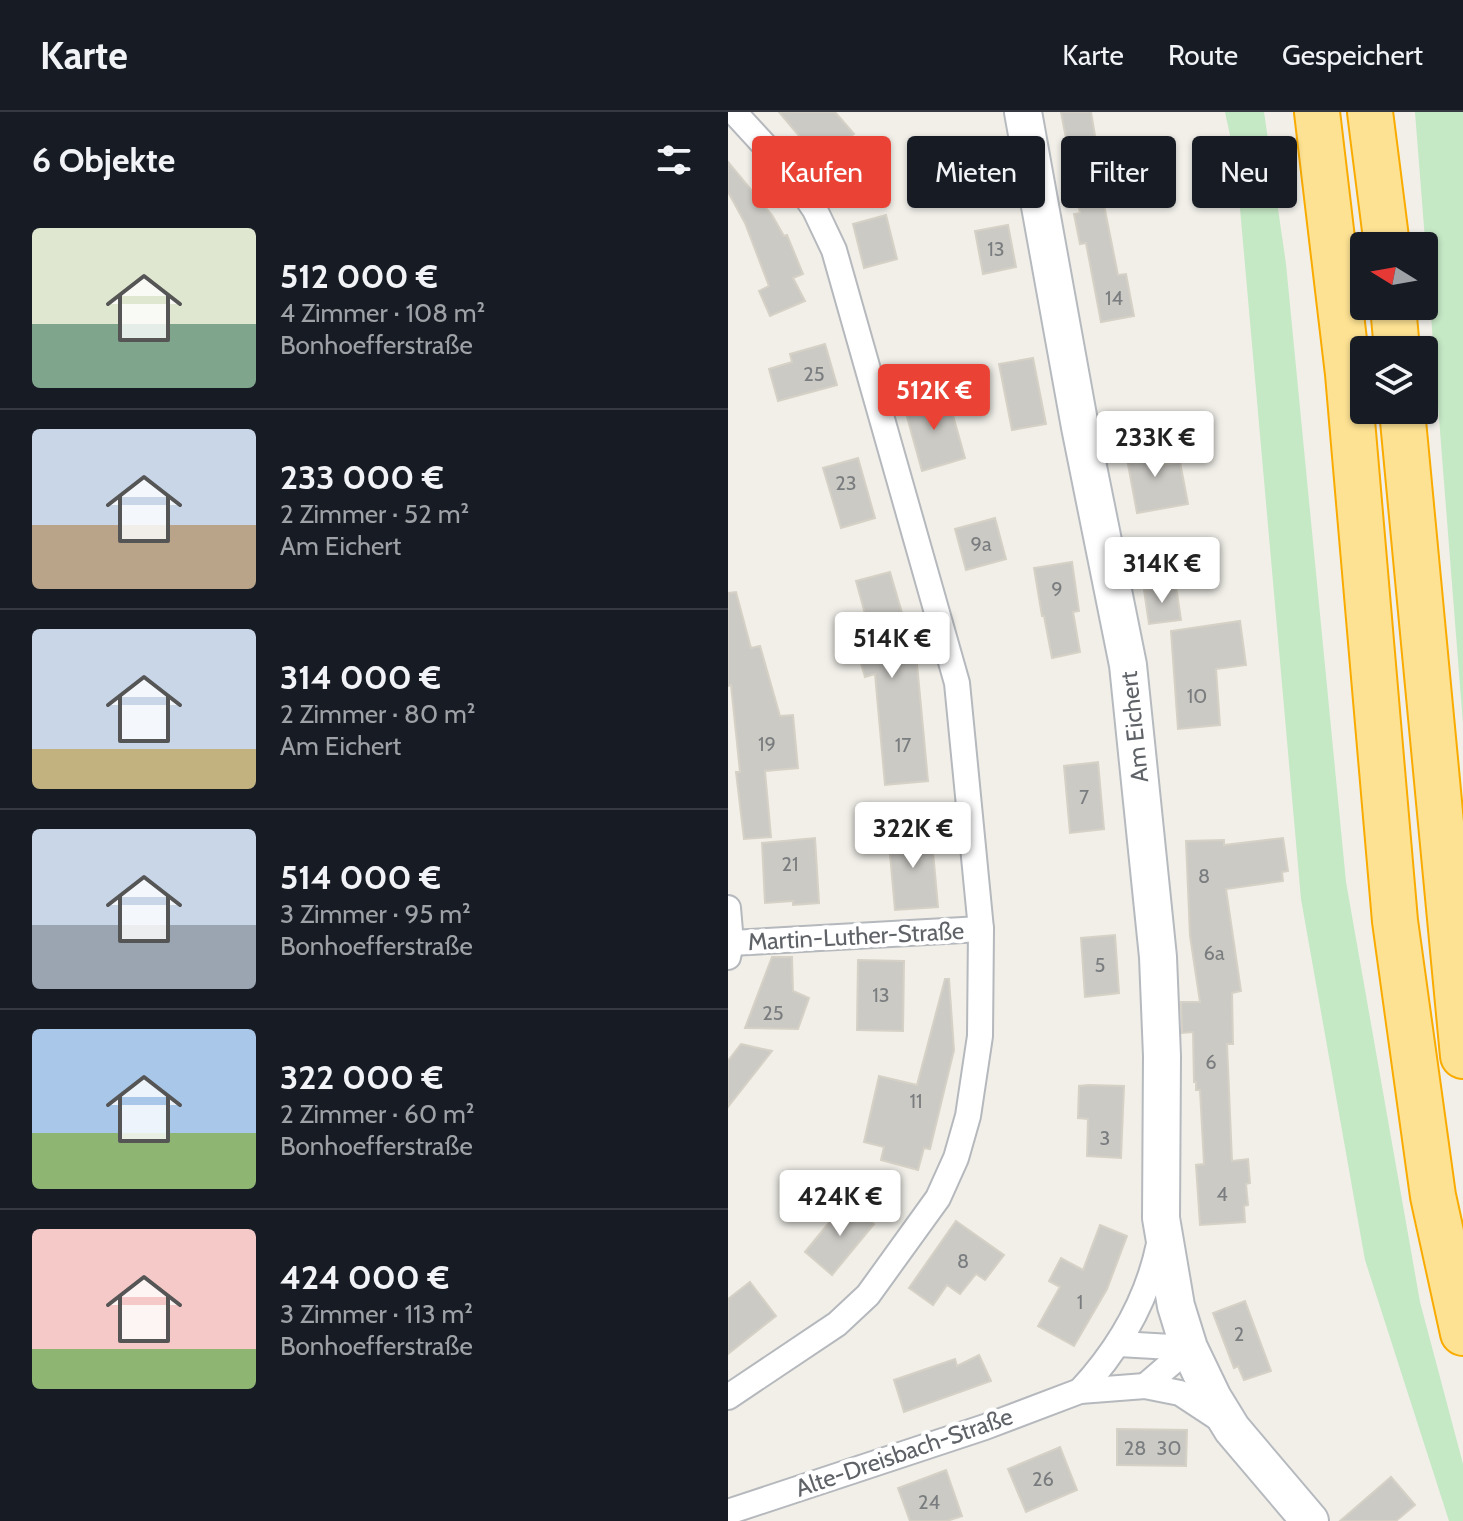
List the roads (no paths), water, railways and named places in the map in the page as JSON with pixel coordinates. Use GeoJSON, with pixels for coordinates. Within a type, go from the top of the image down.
{"type":"FeatureCollection","features":[{"type":"Feature","properties":{"kind":"highway"},"geometry":{"type":"LineString","coordinates":[[1304,112],[1335,254]]}},
{"type":"Feature","properties":{"kind":"highway"},"geometry":{"type":"LineString","coordinates":[[1317,112],[1348,374],[1395,921],[1433,1196],[1463,1333]]}},
{"type":"Feature","properties":{"kind":"highway"},"geometry":{"type":"LineString","coordinates":[[1370,112],[1385,232]]}},
{"type":"Feature","properties":{"kind":"highway"},"geometry":{"type":"LineString","coordinates":[[1403,424],[1463,1056]]}},
{"type":"Feature","properties":{"kind":"street"},"geometry":{"type":"LineString","coordinates":[[728,1397],[837,1324],[868,1295],[938,1198],[956,1158],[968,1116],[980,1036],[981,929],[957,683],[834,250],[815,210],[790,173],[734,112]]}},
{"type":"Feature","properties":{"kind":"street","name":"Am Eichert"},"geometry":{"type":"LineString","coordinates":[[1023,112],[1080,427],[1128,665],[1158,957],[1162,1056],[1161,1218],[1176,1306],[1189,1348]]}},
{"type":"Feature","properties":{"kind":"street","name":"Martin-Luther-Straße"},"geometry":{"type":"LineString","coordinates":[[728,908],[730,950],[981,929]]}},
{"type":"Feature","properties":{"kind":"street","name":"Alte-Dreisbach-Straße"},"geometry":{"type":"LineString","coordinates":[[1080,1391],[1101,1369],[1132,1321],[1153,1272],[1161,1218]]}},
{"type":"Feature","properties":{"kind":"street"},"geometry":{"type":"LineString","coordinates":[[1119,1344],[1189,1348]]}},
{"type":"Feature","properties":{"kind":"street"},"geometry":{"type":"LineString","coordinates":[[1145,1386],[1189,1348]]}},
{"type":"Feature","properties":{"kind":"street","name":"Alte-Dreisbach-Straße"},"geometry":{"type":"LineString","coordinates":[[1189,1348],[1232,1429],[1310,1521]]}},
{"type":"Feature","properties":{"kind":"street","name":"Alte-Dreisbach-Straße"},"geometry":{"type":"LineString","coordinates":[[728,1512],[985,1427],[1080,1391],[1145,1386],[1180,1393],[1232,1429]]}}]}
